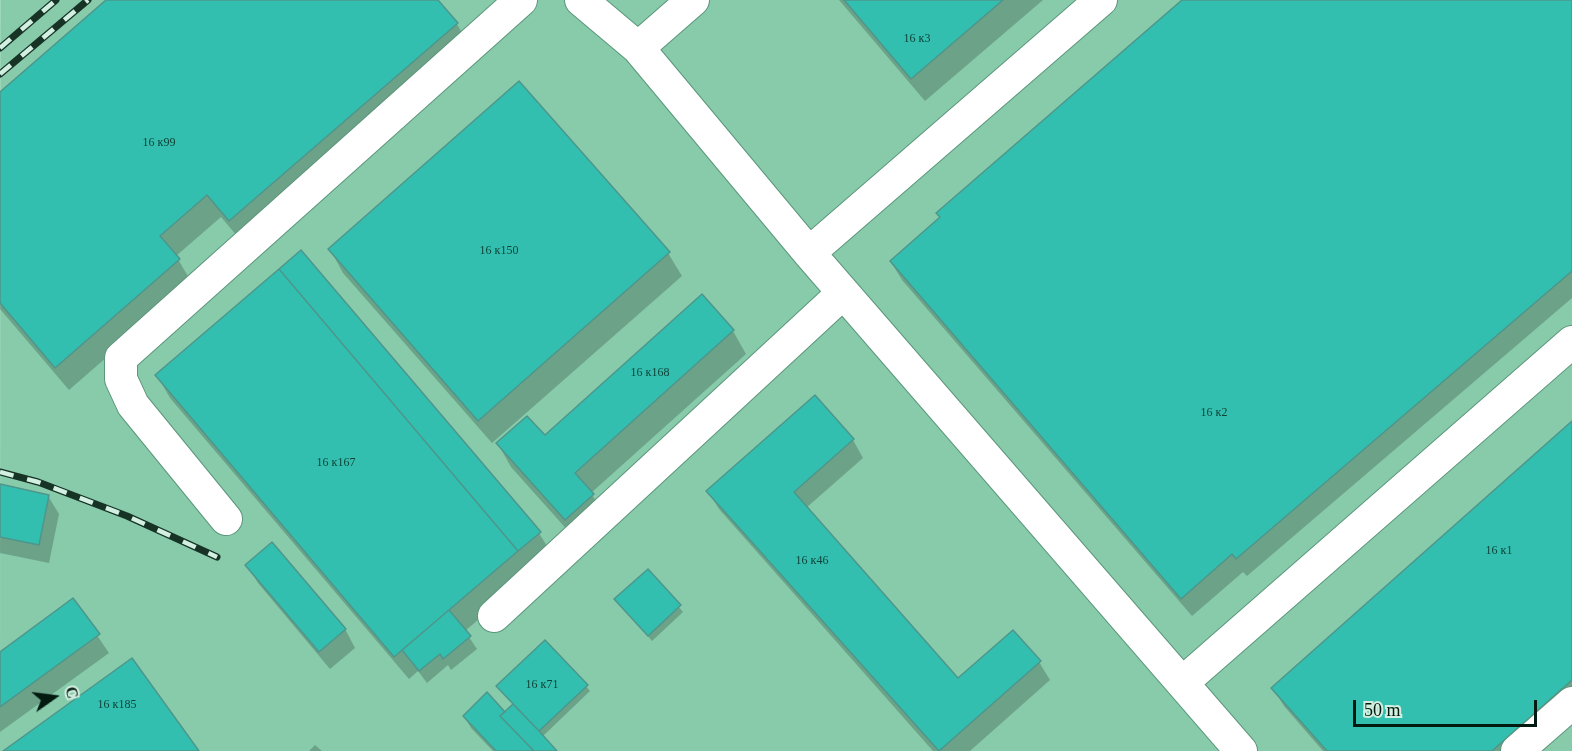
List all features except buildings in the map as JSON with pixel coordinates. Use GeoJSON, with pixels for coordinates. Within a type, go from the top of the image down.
{"type":"FeatureCollection","features":[{"type":"Feature","properties":{"kind":"lane"},"geometry":{"type":"LineString","coordinates":[[226,519],[133,405],[121,379],[121,358],[520,0]]}},
{"type":"Feature","properties":{"kind":"lane"},"geometry":{"type":"LineString","coordinates":[[581,0],[638,48],[843,293],[1241,751]]}},
{"type":"Feature","properties":{"kind":"lane"},"geometry":{"type":"LineString","coordinates":[[638,48],[693,0]]}},
{"type":"Feature","properties":{"kind":"lane"},"geometry":{"type":"LineString","coordinates":[[810,253],[1101,0]]}},
{"type":"Feature","properties":{"kind":"lane"},"geometry":{"type":"LineString","coordinates":[[494,616],[843,293]]}},
{"type":"Feature","properties":{"kind":"lane"},"geometry":{"type":"LineString","coordinates":[[1182,683],[1572,342]]}},
{"type":"Feature","properties":{"kind":"lane"},"geometry":{"type":"LineString","coordinates":[[1517,751],[1572,703]]}},
{"type":"Feature","properties":{"kind":"shaded area"},"geometry":{"type":"Polygon","coordinates":[[[1,0],[1572,0],[1572,751],[0,751],[1,0]]]}},
{"type":"Feature","properties":{"kind":"railway"},"geometry":{"type":"LineString","coordinates":[[0,48],[56,0]]}},
{"type":"Feature","properties":{"kind":"railway"},"geometry":{"type":"LineString","coordinates":[[0,74],[88,0]]}},
{"type":"Feature","properties":{"kind":"railway"},"geometry":{"type":"LineString","coordinates":[[0,472],[38,482],[127,516],[217,557]]}}]}
